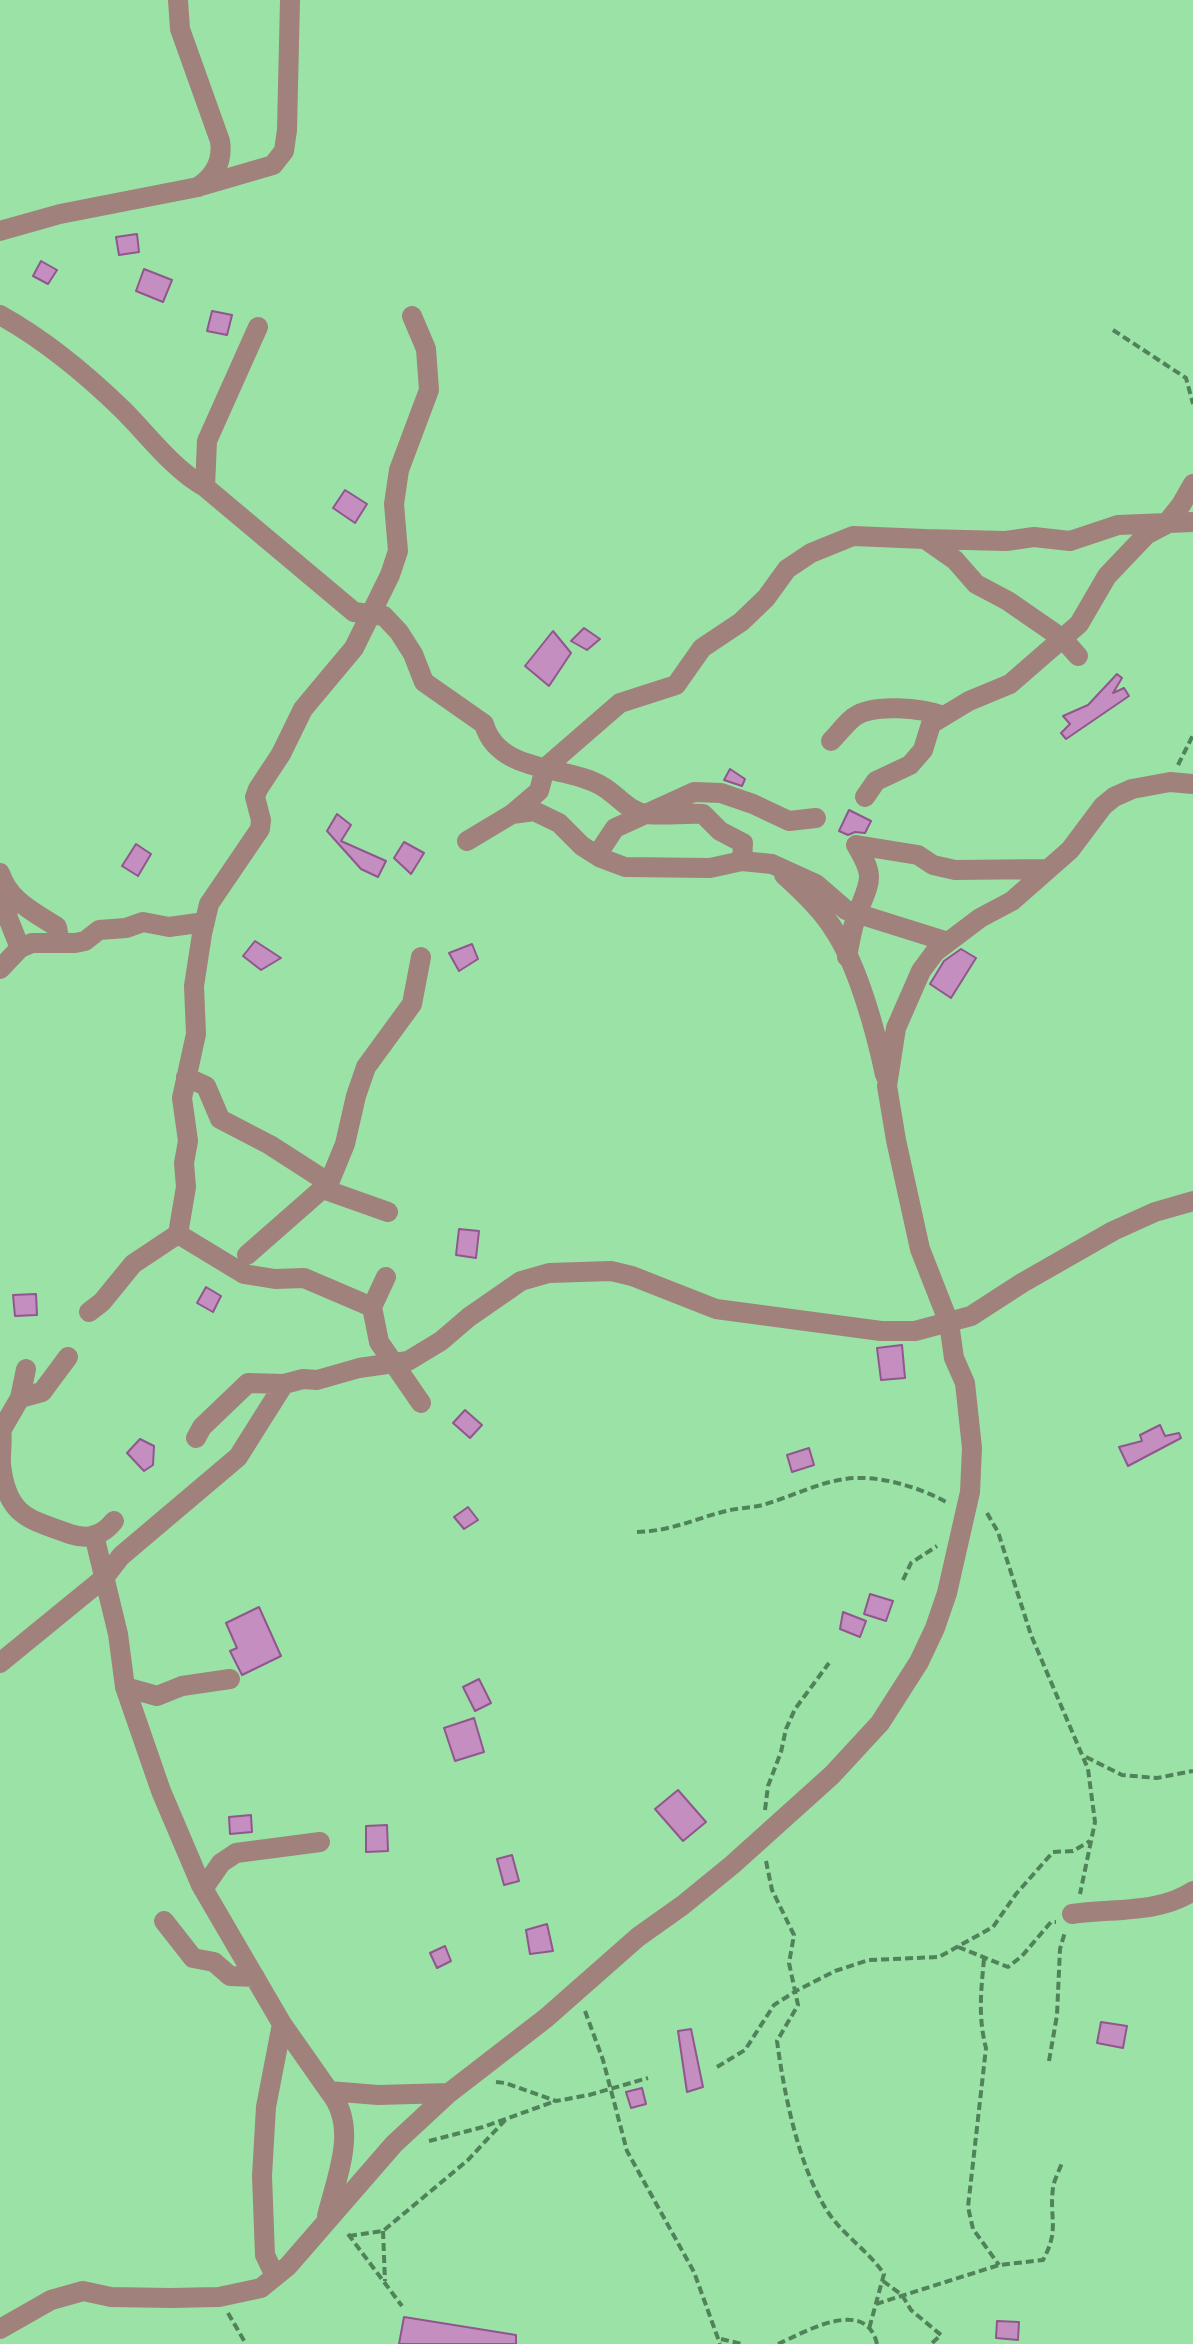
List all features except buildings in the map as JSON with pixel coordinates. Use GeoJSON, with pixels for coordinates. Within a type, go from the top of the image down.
{"type":"FeatureCollection","features":[{"type":"Feature","properties":{"kind":"street"},"geometry":{"type":"LineString","coordinates":[[178,0],[180,29],[222,153],[216,169],[198,187]]}},
{"type":"Feature","properties":{"kind":"street"},"geometry":{"type":"LineString","coordinates":[[0,231],[60,214],[198,187],[273,165],[284,151],[287,130],[290,0]]}},
{"type":"Feature","properties":{"kind":"street"},"geometry":{"type":"LineString","coordinates":[[0,315],[43,342],[98,386],[186,476],[205,487],[354,612],[384,616],[413,654],[424,682],[484,724],[487,734],[523,765],[545,768],[604,787],[621,803],[644,814],[703,814],[720,831],[743,843],[742,861]]}},
{"type":"Feature","properties":{"kind":"street"},"geometry":{"type":"LineString","coordinates":[[89,1312],[102,1302],[133,1264],[178,1234],[186,1187],[184,1163],[188,1141],[182,1098],[196,1034],[194,986],[209,904],[260,829],[255,797],[258,789],[281,754],[303,709],[354,648],[390,575],[398,551],[394,504],[399,470],[429,390],[426,349],[412,316]]}},
{"type":"Feature","properties":{"kind":"street"},"geometry":{"type":"LineString","coordinates":[[205,487],[207,441],[258,327]]}},
{"type":"Feature","properties":{"kind":"street"},"geometry":{"type":"LineString","coordinates":[[865,797],[876,781],[910,765],[923,750],[931,724],[969,701],[1010,684],[1079,624],[1107,576],[1146,535],[1165,525],[1193,484]]}},
{"type":"Feature","properties":{"kind":"street"},"geometry":{"type":"LineString","coordinates":[[467,841],[512,814],[539,791],[545,768],[620,703],[676,685],[702,648],[741,622],[766,598],[787,569],[811,553],[853,536],[1006,541],[1034,537],[1070,541],[1118,525],[1193,522]]}},
{"type":"Feature","properties":{"kind":"street"},"geometry":{"type":"LineString","coordinates":[[925,539],[955,560],[976,584],[1008,601],[1063,639],[1078,656]]}},
{"type":"Feature","properties":{"kind":"street"},"geometry":{"type":"LineString","coordinates":[[831,741],[855,716],[873,710],[924,709],[944,716]]}},
{"type":"Feature","properties":{"kind":"street"},"geometry":{"type":"LineString","coordinates":[[887,1086],[896,1028],[921,971],[935,952],[980,918],[1012,901],[1070,850],[1103,806],[1114,797],[1132,789],[1170,782],[1193,784]]}},
{"type":"Feature","properties":{"kind":"street"},"geometry":{"type":"LineString","coordinates":[[597,855],[615,828],[694,792],[721,793],[789,821],[816,818]]}},
{"type":"Feature","properties":{"kind":"street"},"geometry":{"type":"LineString","coordinates":[[512,814],[534,811],[547,817],[559,823],[582,846],[625,867],[655,870],[710,868],[742,861],[772,864],[816,884],[846,910],[948,942]]}},
{"type":"Feature","properties":{"kind":"street"},"geometry":{"type":"LineString","coordinates":[[847,957],[857,913],[869,890],[869,866],[856,845],[918,855],[933,865],[955,870],[1047,869]]}},
{"type":"Feature","properties":{"kind":"street"},"geometry":{"type":"LineString","coordinates":[[0,2329],[51,2300],[83,2291],[111,2297],[219,2297],[261,2288],[288,2266],[394,2144],[458,2087],[579,1990],[638,1937],[683,1905],[759,1839],[857,1750],[904,1689],[935,1628],[962,1536],[972,1448],[965,1383],[954,1358],[949,1323],[920,1249],[878,1041],[847,957],[835,930],[772,864]]}},
{"type":"Feature","properties":{"kind":"street"},"geometry":{"type":"LineString","coordinates":[[2,878],[19,904],[57,927],[60,943]]}},
{"type":"Feature","properties":{"kind":"street"},"geometry":{"type":"LineString","coordinates":[[2,878],[8,918],[20,948]]}},
{"type":"Feature","properties":{"kind":"street"},"geometry":{"type":"LineString","coordinates":[[0,969],[20,948],[32,943],[85,941],[99,930],[126,928],[143,922],[169,927],[205,922]]}},
{"type":"Feature","properties":{"kind":"street"},"geometry":{"type":"LineString","coordinates":[[247,1255],[326,1186],[345,1144],[366,1067],[412,1004],[421,957]]}},
{"type":"Feature","properties":{"kind":"street"},"geometry":{"type":"LineString","coordinates":[[186,1077],[206,1086],[220,1119],[270,1145],[326,1186],[388,1212]]}},
{"type":"Feature","properties":{"kind":"street"},"geometry":{"type":"LineString","coordinates":[[196,1438],[202,1427],[232,1398],[246,1402],[303,1379],[317,1380],[408,1361],[441,1341],[521,1281],[549,1273],[611,1271],[632,1276],[716,1309],[814,1323],[907,1331],[971,1316],[1113,1231],[1155,1212],[1193,1201]]}},
{"type":"Feature","properties":{"kind":"street"},"geometry":{"type":"LineString","coordinates":[[178,1234],[244,1274],[275,1279],[304,1278],[372,1307]]}},
{"type":"Feature","properties":{"kind":"street"},"geometry":{"type":"LineString","coordinates":[[386,1277],[372,1307],[379,1342],[421,1403]]}},
{"type":"Feature","properties":{"kind":"street"},"geometry":{"type":"LineString","coordinates":[[20,1398],[42,1392],[68,1357]]}},
{"type":"Feature","properties":{"kind":"street"},"geometry":{"type":"LineString","coordinates":[[25,1517],[10,1500],[0,1464],[1,1425],[20,1398],[26,1369]]}},
{"type":"Feature","properties":{"kind":"street"},"geometry":{"type":"LineString","coordinates":[[0,1663],[104,1578],[121,1556],[238,1457],[279,1391]]}},
{"type":"Feature","properties":{"kind":"street"},"geometry":{"type":"LineString","coordinates":[[0,1512],[25,1517],[84,1539],[106,1531],[114,1521]]}},
{"type":"Feature","properties":{"kind":"street"},"geometry":{"type":"LineString","coordinates":[[94,1535],[118,1634],[125,1687],[161,1791],[203,1889],[282,2024],[338,2102],[346,2127],[331,2216]]}},
{"type":"Feature","properties":{"kind":"street"},"geometry":{"type":"LineString","coordinates":[[125,1687],[157,1696],[182,1686],[230,1679]]}},
{"type":"Feature","properties":{"kind":"street"},"geometry":{"type":"LineString","coordinates":[[203,1889],[221,1863],[236,1853],[320,1842]]}},
{"type":"Feature","properties":{"kind":"street"},"geometry":{"type":"LineString","coordinates":[[1070,1918],[1178,1901],[1193,1891]]}},
{"type":"Feature","properties":{"kind":"street"},"geometry":{"type":"LineString","coordinates":[[164,1921],[193,1958],[214,1962],[230,1976],[255,1977]]}},
{"type":"Feature","properties":{"kind":"street"},"geometry":{"type":"LineString","coordinates":[[275,2276],[265,2255],[262,2176],[266,2107],[282,2024]]}},
{"type":"Feature","properties":{"kind":"street"},"geometry":{"type":"LineString","coordinates":[[329,2091],[378,2095],[458,2087]]}},
{"type":"Feature","properties":{"kind":"path"},"geometry":{"type":"LineString","coordinates":[[1113,330],[1186,378],[1193,404]]}},
{"type":"Feature","properties":{"kind":"path"},"geometry":{"type":"LineString","coordinates":[[1170,782],[1193,735]]}},
{"type":"Feature","properties":{"kind":"path"},"geometry":{"type":"LineString","coordinates":[[637,1532],[662,1531],[688,1525],[726,1511],[761,1505],[846,1478],[883,1481],[933,1495],[966,1513]]}},
{"type":"Feature","properties":{"kind":"path"},"geometry":{"type":"LineString","coordinates":[[970,1483],[998,1532],[1031,1635],[1083,1756],[1093,1801],[1095,1822],[1086,1872],[1060,1949],[1057,2015],[1049,2061]]}},
{"type":"Feature","properties":{"kind":"path"},"geometry":{"type":"LineString","coordinates":[[903,1580],[911,1563],[941,1544],[962,1536]]}},
{"type":"Feature","properties":{"kind":"path"},"geometry":{"type":"LineString","coordinates":[[829,1663],[795,1709],[786,1729],[768,1786],[759,1839],[772,1890],[794,1935],[789,1963],[798,2005],[777,2041],[785,2086],[811,2178],[826,2210],[884,2274],[869,2329]]}},
{"type":"Feature","properties":{"kind":"path"},"geometry":{"type":"LineString","coordinates":[[1083,1756],[1122,1775],[1157,1778],[1193,1771]]}},
{"type":"Feature","properties":{"kind":"path"},"geometry":{"type":"LineString","coordinates":[[717,2067],[745,2050],[774,2005],[796,1991],[835,1971],[869,1960],[939,1957],[993,1927],[1016,1894],[1053,1852],[1073,1851],[1090,1841]]}},
{"type":"Feature","properties":{"kind":"path"},"geometry":{"type":"LineString","coordinates":[[958,1947],[1008,1967],[1022,1956],[1051,1922],[1070,1918]]}},
{"type":"Feature","properties":{"kind":"path"},"geometry":{"type":"LineString","coordinates":[[984,1959],[980,1997],[981,2027],[986,2048],[968,2207],[973,2229],[999,2265]]}},
{"type":"Feature","properties":{"kind":"path"},"geometry":{"type":"LineString","coordinates":[[579,1990],[612,2088],[627,2151],[694,2272],[720,2342],[742,2344]]}},
{"type":"Feature","properties":{"kind":"path"},"geometry":{"type":"LineString","coordinates":[[394,2144],[436,2141],[556,2101],[648,2078]]}},
{"type":"Feature","properties":{"kind":"path"},"geometry":{"type":"LineString","coordinates":[[458,2087],[505,2083],[556,2101]]}},
{"type":"Feature","properties":{"kind":"path"},"geometry":{"type":"LineString","coordinates":[[349,2236],[383,2231],[468,2160],[507,2118]]}},
{"type":"Feature","properties":{"kind":"path"},"geometry":{"type":"LineString","coordinates":[[876,2304],[999,2265],[1043,2260],[1051,2244],[1053,2187],[1062,2163]]}},
{"type":"Feature","properties":{"kind":"path"},"geometry":{"type":"LineString","coordinates":[[331,2216],[402,2306]]}},
{"type":"Feature","properties":{"kind":"path"},"geometry":{"type":"LineString","coordinates":[[383,2231],[385,2283]]}},
{"type":"Feature","properties":{"kind":"path"},"geometry":{"type":"LineString","coordinates":[[883,2281],[902,2295],[911,2310],[941,2335],[931,2344]]}},
{"type":"Feature","properties":{"kind":"path"},"geometry":{"type":"LineString","coordinates":[[219,2297],[246,2344]]}},
{"type":"Feature","properties":{"kind":"path"},"geometry":{"type":"LineString","coordinates":[[778,2344],[849,2318],[862,2321],[877,2344]]}}]}
